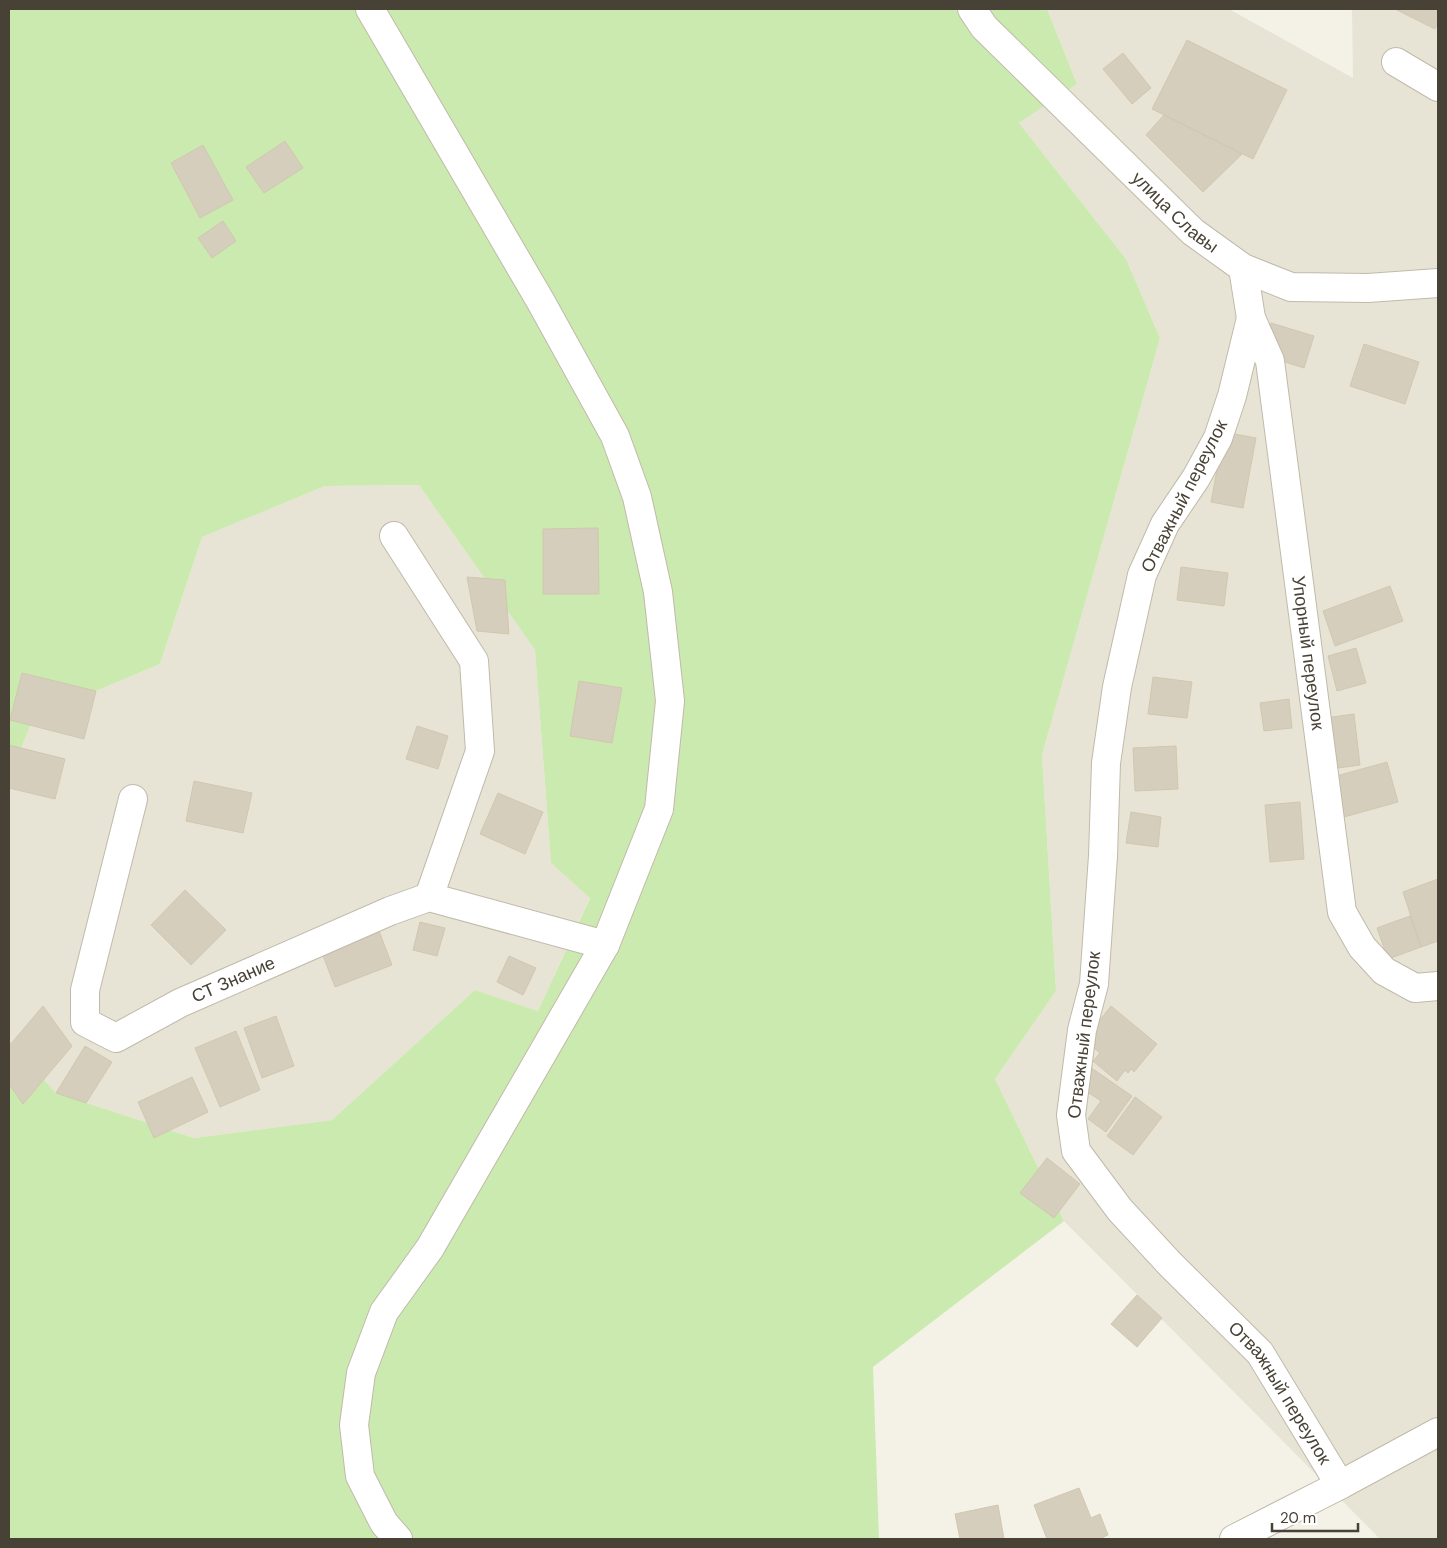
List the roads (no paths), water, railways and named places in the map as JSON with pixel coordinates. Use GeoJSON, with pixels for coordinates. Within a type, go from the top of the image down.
{"type":"FeatureCollection","features":[{"type":"Feature","properties":{"kind":"street"},"geometry":{"type":"LineString","coordinates":[[370,9],[541,302],[615,436],[637,496],[658,592],[670,701],[660,809],[605,945],[430,1248],[384,1312],[361,1373],[354,1425],[360,1476],[384,1523],[398,1539]]}},
{"type":"Feature","properties":{"kind":"street","name":"улица Славы"},"geometry":{"type":"LineString","coordinates":[[972,9],[984,27],[1193,232],[1243,268],[1291,288],[1368,288],[1438,282]]}},
{"type":"Feature","properties":{"kind":"street"},"geometry":{"type":"LineString","coordinates":[[1396,62],[1438,87]]}},
{"type":"Feature","properties":{"kind":"street","name":"Упорный переулок"},"geometry":{"type":"LineString","coordinates":[[1243,268],[1251,318],[1270,361],[1342,912],[1362,947],[1384,971],[1416,988],[1438,986]]}},
{"type":"Feature","properties":{"kind":"street","name":"Отважный переулок"},"geometry":{"type":"LineString","coordinates":[[1251,318],[1232,396],[1218,438],[1196,478],[1165,524],[1142,575],[1117,687],[1106,763],[1103,856],[1094,984],[1082,1030],[1071,1115],[1076,1151],[1120,1210],[1170,1264],[1260,1353],[1340,1485],[1438,1432]]}},
{"type":"Feature","properties":{"kind":"street"},"geometry":{"type":"LineString","coordinates":[[394,536],[474,661],[480,751],[429,897],[605,945]]}},
{"type":"Feature","properties":{"kind":"street","name":"СТ Знание"},"geometry":{"type":"LineString","coordinates":[[133,799],[85,990],[85,1022],[116,1038],[180,1002],[390,911],[429,897]]}},
{"type":"Feature","properties":{"kind":"street"},"geometry":{"type":"LineString","coordinates":[[1234,1539],[1340,1485]]}}]}
